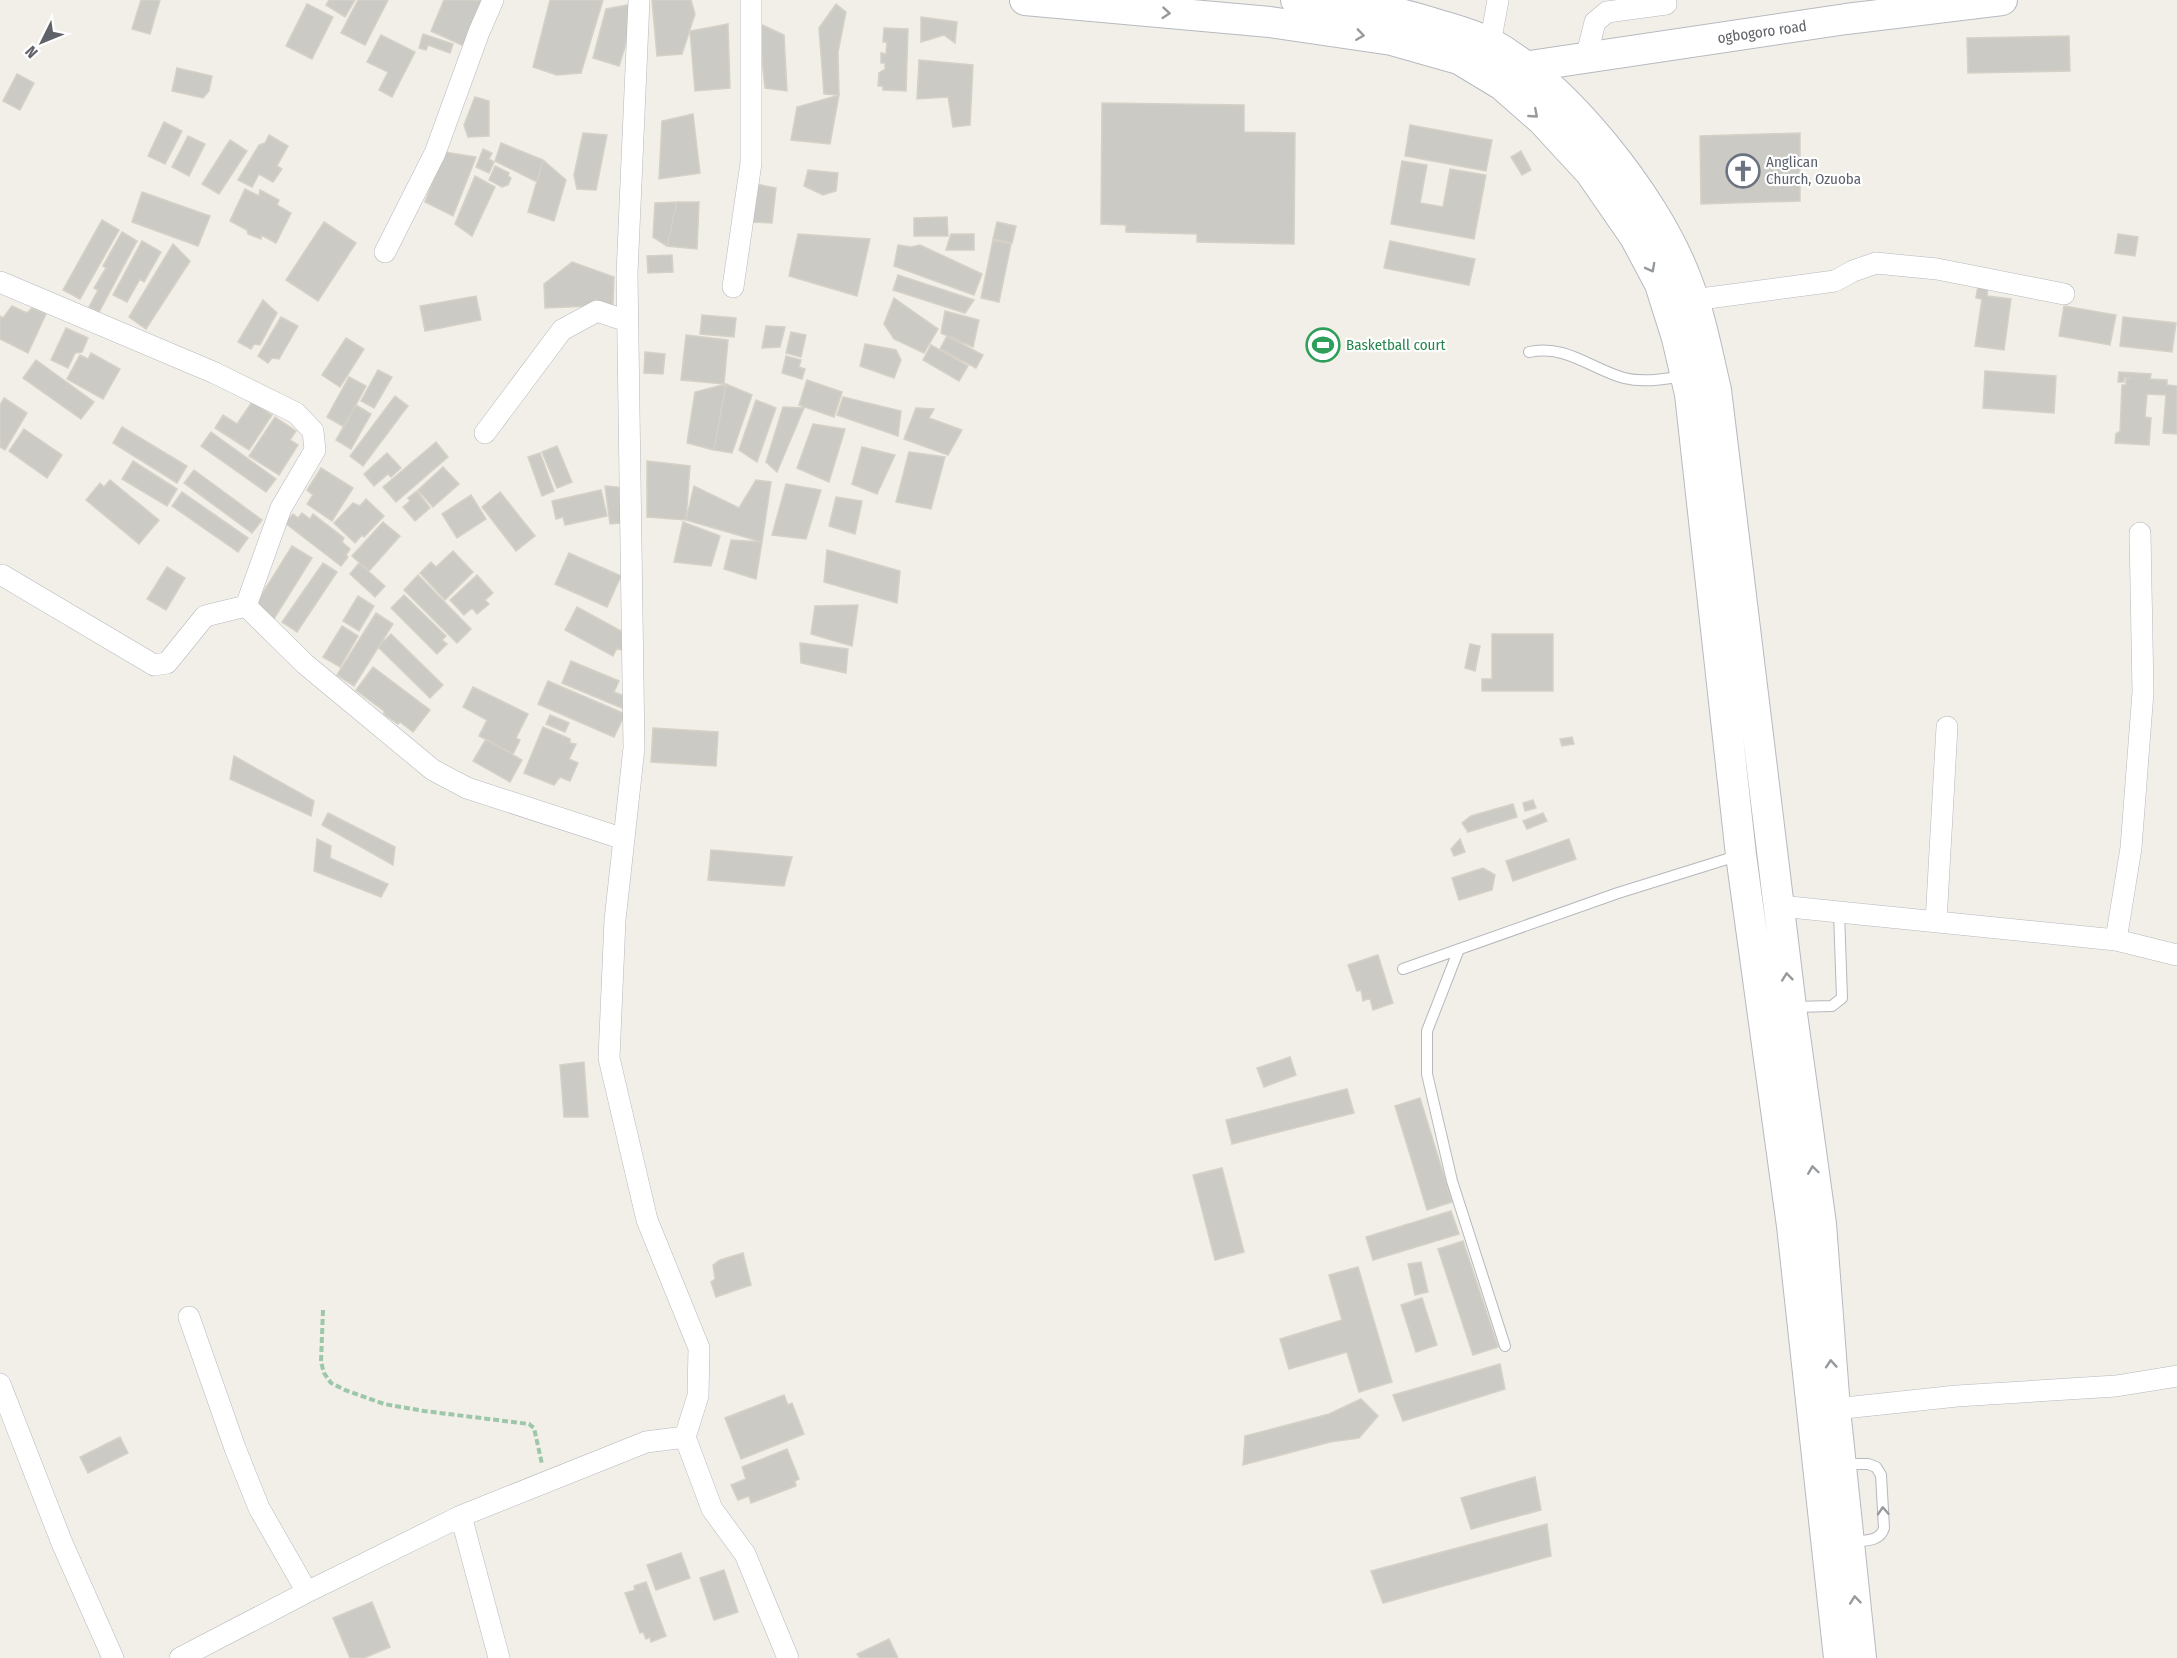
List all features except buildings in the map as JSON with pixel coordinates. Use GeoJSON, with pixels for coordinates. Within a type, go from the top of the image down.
{"type":"FeatureCollection","features":[{"type":"Feature","properties":{"kind":"main road"},"geometry":{"type":"LineString","coordinates":[[1024,0],[1270,22],[1392,40],[1513,76],[1563,100],[1614,157],[1659,222],[1685,275],[1702,327],[1716,390],[1791,1007],[1839,1658]]}},
{"type":"Feature","properties":{"kind":"main road"},"geometry":{"type":"LineString","coordinates":[[1301,0],[1398,13],[1464,32],[1490,44],[1542,120],[1590,172],[1635,237],[1660,284],[1677,338],[1690,394],[1741,855],[1806,1225],[1835,1409],[1861,1658]]}},
{"type":"Feature","properties":{"kind":"main road","name":"ogbogoro road"},"geometry":{"type":"LineString","coordinates":[[1513,76],[1586,58],[1842,10],[2002,0]]}},
{"type":"Feature","properties":{"kind":"street"},"geometry":{"type":"LineString","coordinates":[[386,252],[435,153],[478,32],[494,0]]}},
{"type":"Feature","properties":{"kind":"street"},"geometry":{"type":"LineString","coordinates":[[639,0],[627,274],[634,748],[615,920],[609,1058],[647,1220],[699,1348],[698,1396],[685,1437],[712,1509],[746,1554],[788,1658]]}},
{"type":"Feature","properties":{"kind":"street"},"geometry":{"type":"LineString","coordinates":[[733,287],[751,163],[750,0]]}},
{"type":"Feature","properties":{"kind":"street"},"geometry":{"type":"LineString","coordinates":[[1490,44],[1498,0]]}},
{"type":"Feature","properties":{"kind":"street"},"geometry":{"type":"LineString","coordinates":[[1586,58],[1595,22],[1607,12],[1666,4]]}},
{"type":"Feature","properties":{"kind":"street"},"geometry":{"type":"LineString","coordinates":[[1693,300],[1835,281],[1853,271],[1876,263],[1937,269],[2064,294]]}},
{"type":"Feature","properties":{"kind":"street"},"geometry":{"type":"LineString","coordinates":[[0,282],[215,373],[296,413],[313,431],[315,450],[281,508],[246,606]]}},
{"type":"Feature","properties":{"kind":"street"},"geometry":{"type":"LineString","coordinates":[[484,433],[562,330],[597,311],[627,321]]}},
{"type":"Feature","properties":{"kind":"street"},"geometry":{"type":"LineString","coordinates":[[2116,940],[2131,848],[2143,692],[2140,533]]}},
{"type":"Feature","properties":{"kind":"street"},"geometry":{"type":"LineString","coordinates":[[2,575],[154,665],[167,663],[205,616],[246,606]]}},
{"type":"Feature","properties":{"kind":"street"},"geometry":{"type":"LineString","coordinates":[[246,606],[305,664],[433,770],[467,788],[624,839]]}},
{"type":"Feature","properties":{"kind":"street"},"geometry":{"type":"LineString","coordinates":[[1936,922],[1947,727]]}},
{"type":"Feature","properties":{"kind":"street"},"geometry":{"type":"LineString","coordinates":[[1779,906],[2116,940],[2177,955]]}},
{"type":"Feature","properties":{"kind":"street"},"geometry":{"type":"LineString","coordinates":[[189,1317],[235,1448],[259,1508],[307,1592]]}},
{"type":"Feature","properties":{"kind":"street"},"geometry":{"type":"LineString","coordinates":[[1835,1409],[1957,1396],[2116,1386],[2177,1376]]}},
{"type":"Feature","properties":{"kind":"street"},"geometry":{"type":"LineString","coordinates":[[0,1384],[62,1543],[113,1658]]}},
{"type":"Feature","properties":{"kind":"street"},"geometry":{"type":"LineString","coordinates":[[180,1658],[461,1516],[646,1442],[685,1437]]}},
{"type":"Feature","properties":{"kind":"street"},"geometry":{"type":"LineString","coordinates":[[461,1516],[499,1658]]}},
{"type":"Feature","properties":{"kind":"lane"},"geometry":{"type":"LineString","coordinates":[[1529,352],[1542,349],[1566,353],[1624,378],[1656,380],[1686,376]]}},
{"type":"Feature","properties":{"kind":"lane"},"geometry":{"type":"LineString","coordinates":[[1403,969],[1618,893],[1741,855]]}},
{"type":"Feature","properties":{"kind":"lane"},"geometry":{"type":"LineString","coordinates":[[1791,1007],[1832,1006],[1842,998],[1839,912]]}},
{"type":"Feature","properties":{"kind":"lane"},"geometry":{"type":"LineString","coordinates":[[1459,949],[1427,1031],[1426,1074],[1452,1181],[1505,1346]]}},
{"type":"Feature","properties":{"kind":"path"},"geometry":{"type":"LineString","coordinates":[[323,1310],[321,1362],[324,1373],[331,1383],[384,1404],[529,1424],[534,1428],[546,1482]]}},
{"type":"Feature","properties":{"kind":"place","name":"Anglican Church, Ozuoba"},"geometry":{"type":"Point","coordinates":[1743,171]}},
{"type":"Feature","properties":{"kind":"place","name":"Basketball court"},"geometry":{"type":"Point","coordinates":[1323,345]}}]}
